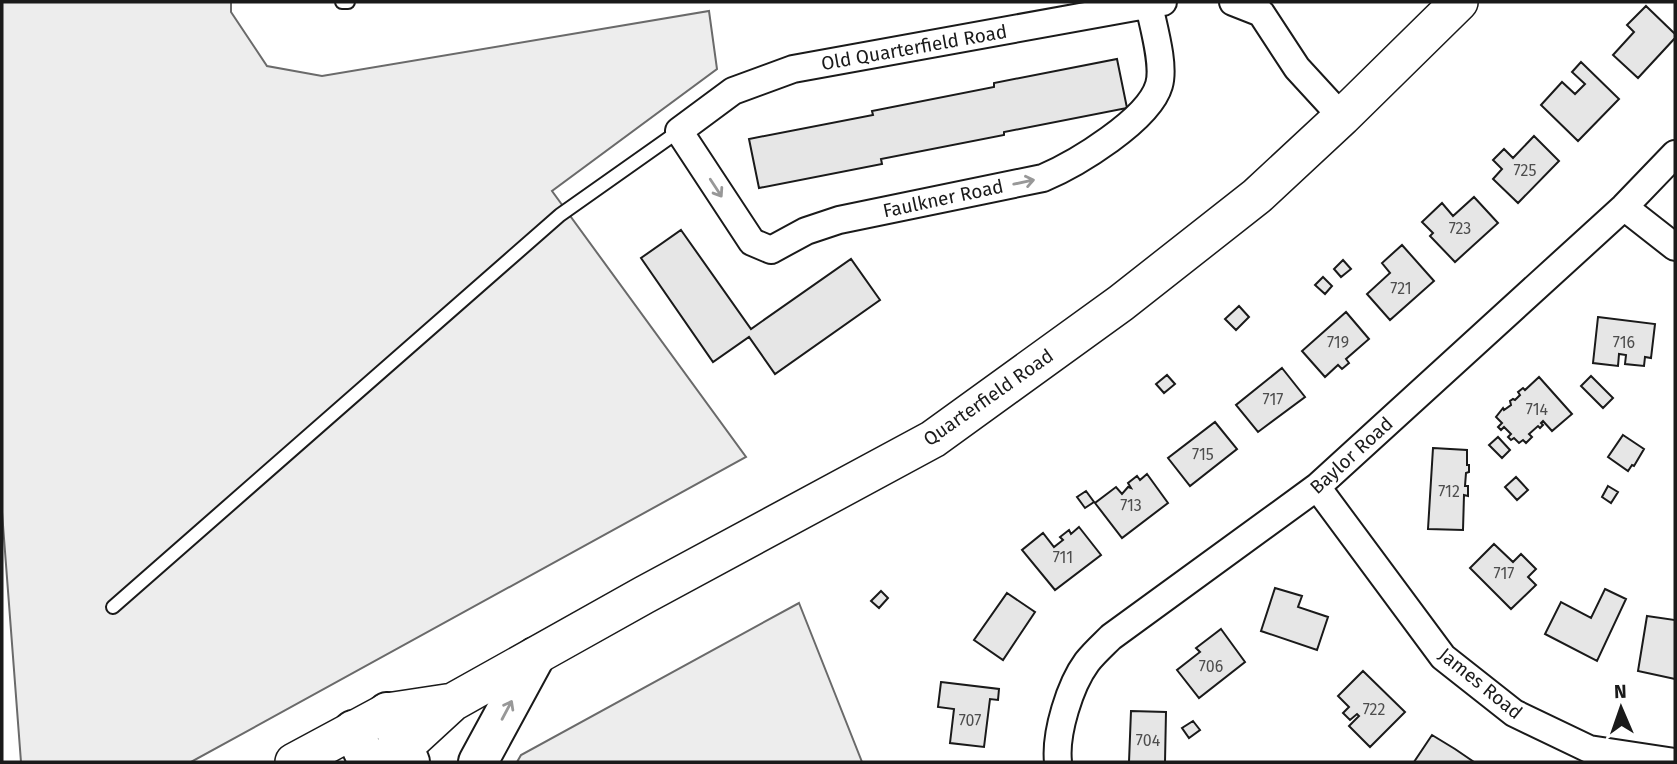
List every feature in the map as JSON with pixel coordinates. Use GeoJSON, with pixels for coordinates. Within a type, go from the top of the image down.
{"type":"FeatureCollection","features":[{"type":"Feature","properties":{"kind":"highway"},"geometry":{"type":"LineString","coordinates":[[478,762],[535,657]]}},
{"type":"Feature","properties":{"kind":"highway"},"geometry":{"type":"LineString","coordinates":[[387,712],[396,758]]}},
{"type":"Feature","properties":{"kind":"main road","name":"Quarterfield Road"},"geometry":{"type":"LineString","coordinates":[[396,758],[453,702],[933,439],[1121,303],[1257,197],[1459,2]]}},
{"type":"Feature","properties":{"kind":"main road","name":"Quarterfield Road"},"geometry":{"type":"LineString","coordinates":[[294,762],[360,746],[387,712],[453,702]]}},
{"type":"Feature","properties":{"kind":"street"},"geometry":{"type":"LineString","coordinates":[[1233,2],[1261,13],[1297,68],[1342,117]]}},
{"type":"Feature","properties":{"kind":"street","name":"Faulkner Road"},"geometry":{"type":"LineString","coordinates":[[679,131],[751,242],[771,250],[806,231],[839,220],[1043,178],[1068,167],[1128,125],[1142,113],[1151,100],[1159,85],[1160,70],[1156,3]]}},
{"type":"Feature","properties":{"kind":"street","name":"Old Quarterfield Road"},"geometry":{"type":"LineString","coordinates":[[679,131],[733,91],[793,69],[1156,3]]}},
{"type":"Feature","properties":{"kind":"street","name":"Baylor Road"},"geometry":{"type":"LineString","coordinates":[[1058,762],[1061,729],[1072,689],[1087,662],[1111,637],[1317,487],[1624,207],[1675,154]]}},
{"type":"Feature","properties":{"kind":"street"},"geometry":{"type":"LineString","coordinates":[[1624,207],[1675,247]]}},
{"type":"Feature","properties":{"kind":"street","name":"James Road"},"geometry":{"type":"LineString","coordinates":[[1317,487],[1443,657],[1514,713],[1590,749],[1675,762]]}},
{"type":"Feature","properties":{"kind":"lane"},"geometry":{"type":"LineString","coordinates":[[342,2],[348,2]]}},
{"type":"Feature","properties":{"kind":"lane"},"geometry":{"type":"LineString","coordinates":[[113,607],[560,215],[679,131]]}},
{"type":"Feature","properties":{"kind":"shaded area"},"geometry":{"type":"Polygon","coordinates":[[[2,2],[231,2],[231,12],[267,66],[322,76],[709,11],[717,69],[552,191],[746,457],[191,762],[21,762],[2,512],[2,2]]]}},
{"type":"Feature","properties":{"kind":"shaded area"},"geometry":{"type":"Polygon","coordinates":[[[799,603],[862,762],[517,762],[521,755],[799,603]]]}},
{"type":"Feature","properties":{"kind":"building"},"geometry":{"type":"Polygon","coordinates":[[[1646,6],[1675,34],[1675,38],[1638,78],[1613,55],[1634,32],[1627,25],[1646,6]]]}},
{"type":"Feature","properties":{"kind":"building"},"geometry":{"type":"Polygon","coordinates":[[[1117,59],[1127,108],[881,159],[882,164],[759,188],[749,139],[873,115],[872,111],[1117,59]]]}},
{"type":"Feature","properties":{"kind":"building"},"geometry":{"type":"Polygon","coordinates":[[[1581,62],[1619,99],[1578,141],[1541,105],[1562,82],[1575,94],[1585,84],[1572,72],[1581,62]]]}},
{"type":"Feature","properties":{"kind":"building"},"geometry":{"type":"Polygon","coordinates":[[[1534,136],[1559,161],[1518,203],[1493,179],[1502,169],[1493,160],[1504,149],[1513,158],[1534,136]]]}},
{"type":"Feature","properties":{"kind":"building"},"geometry":{"type":"Polygon","coordinates":[[[1474,197],[1498,223],[1455,262],[1430,236],[1433,233],[1422,222],[1442,203],[1453,216],[1474,197]]]}},
{"type":"Feature","properties":{"kind":"building"},"geometry":{"type":"Polygon","coordinates":[[[681,230],[751,329],[851,259],[880,300],[775,374],[749,337],[713,362],[641,258],[681,230]]]}},
{"type":"Feature","properties":{"kind":"building"},"geometry":{"type":"Polygon","coordinates":[[[1402,245],[1434,281],[1390,320],[1367,294],[1390,273],[1382,263],[1402,245]]]}},
{"type":"Feature","properties":{"kind":"building"},"geometry":{"type":"Polygon","coordinates":[[[1343,260],[1351,269],[1341,277],[1334,269],[1343,260]]]}},
{"type":"Feature","properties":{"kind":"building"},"geometry":{"type":"Polygon","coordinates":[[[1323,277],[1332,286],[1325,294],[1315,285],[1323,277]]]}},
{"type":"Feature","properties":{"kind":"building"},"geometry":{"type":"Polygon","coordinates":[[[1239,306],[1249,317],[1236,330],[1225,319],[1239,306]]]}},
{"type":"Feature","properties":{"kind":"building"},"geometry":{"type":"Polygon","coordinates":[[[1346,312],[1369,339],[1346,359],[1349,363],[1342,369],[1338,365],[1325,377],[1302,351],[1346,312]]]}},
{"type":"Feature","properties":{"kind":"building"},"geometry":{"type":"Polygon","coordinates":[[[1598,317],[1655,324],[1651,358],[1645,357],[1644,366],[1625,364],[1626,355],[1619,354],[1618,366],[1593,363],[1598,317]]]}},
{"type":"Feature","properties":{"kind":"building"},"geometry":{"type":"Polygon","coordinates":[[[1282,368],[1305,397],[1258,432],[1236,405],[1282,368]]]}},
{"type":"Feature","properties":{"kind":"building"},"geometry":{"type":"Polygon","coordinates":[[[1167,375],[1175,384],[1164,393],[1156,384],[1167,375]]]}},
{"type":"Feature","properties":{"kind":"building"},"geometry":{"type":"Polygon","coordinates":[[[1591,376],[1613,398],[1603,408],[1581,386],[1591,376]]]}},
{"type":"Feature","properties":{"kind":"building"},"geometry":{"type":"Polygon","coordinates":[[[1539,377],[1572,414],[1552,431],[1543,421],[1540,428],[1538,426],[1529,434],[1532,437],[1526,443],[1523,440],[1519,443],[1508,437],[1511,434],[1504,427],[1501,430],[1498,427],[1502,423],[1496,417],[1503,408],[1504,410],[1511,405],[1510,401],[1520,395],[1518,392],[1523,388],[1525,390],[1539,377]]]}},
{"type":"Feature","properties":{"kind":"building"},"geometry":{"type":"Polygon","coordinates":[[[1215,422],[1237,449],[1190,486],[1168,458],[1215,422]]]}},
{"type":"Feature","properties":{"kind":"building"},"geometry":{"type":"Polygon","coordinates":[[[1623,435],[1644,449],[1628,471],[1608,457],[1623,435]]]}},
{"type":"Feature","properties":{"kind":"building"},"geometry":{"type":"Polygon","coordinates":[[[1498,437],[1510,450],[1502,458],[1489,445],[1498,437]]]}},
{"type":"Feature","properties":{"kind":"building"},"geometry":{"type":"Polygon","coordinates":[[[1433,448],[1467,450],[1469,472],[1466,473],[1465,486],[1468,486],[1468,496],[1464,495],[1463,530],[1428,529],[1433,448]]]}},
{"type":"Feature","properties":{"kind":"building"},"geometry":{"type":"Polygon","coordinates":[[[1147,474],[1168,503],[1122,538],[1095,503],[1116,487],[1122,494],[1128,487],[1131,488],[1128,483],[1137,476],[1140,480],[1147,474]]]}},
{"type":"Feature","properties":{"kind":"building"},"geometry":{"type":"Polygon","coordinates":[[[1516,477],[1528,490],[1517,500],[1505,487],[1516,477]]]}},
{"type":"Feature","properties":{"kind":"building"},"geometry":{"type":"Polygon","coordinates":[[[1608,486],[1618,492],[1611,503],[1602,497],[1608,486]]]}},
{"type":"Feature","properties":{"kind":"building"},"geometry":{"type":"Polygon","coordinates":[[[1086,491],[1094,502],[1085,508],[1077,497],[1086,491]]]}},
{"type":"Feature","properties":{"kind":"building"},"geometry":{"type":"Polygon","coordinates":[[[1079,527],[1101,555],[1055,590],[1022,550],[1043,533],[1054,547],[1063,540],[1060,537],[1069,530],[1071,534],[1079,527]]]}},
{"type":"Feature","properties":{"kind":"building"},"geometry":{"type":"Polygon","coordinates":[[[1494,544],[1513,562],[1521,554],[1536,569],[1528,577],[1536,585],[1511,609],[1470,568],[1494,544]]]}},
{"type":"Feature","properties":{"kind":"building"},"geometry":{"type":"Polygon","coordinates":[[[1275,588],[1302,596],[1298,607],[1328,617],[1317,650],[1261,631],[1275,588]]]}},
{"type":"Feature","properties":{"kind":"building"},"geometry":{"type":"Polygon","coordinates":[[[1605,589],[1626,599],[1597,661],[1545,634],[1561,602],[1591,618],[1605,589]]]}},
{"type":"Feature","properties":{"kind":"building"},"geometry":{"type":"Polygon","coordinates":[[[881,591],[888,598],[879,608],[871,601],[881,591]]]}},
{"type":"Feature","properties":{"kind":"building"},"geometry":{"type":"Polygon","coordinates":[[[1007,593],[1035,612],[1003,660],[974,640],[1007,593]]]}},
{"type":"Feature","properties":{"kind":"building"},"geometry":{"type":"Polygon","coordinates":[[[1647,616],[1675,620],[1675,679],[1638,671],[1647,616]]]}},
{"type":"Feature","properties":{"kind":"building"},"geometry":{"type":"Polygon","coordinates":[[[1221,629],[1245,662],[1199,698],[1177,670],[1200,652],[1196,648],[1221,629]]]}},
{"type":"Feature","properties":{"kind":"building"},"geometry":{"type":"Polygon","coordinates":[[[1363,671],[1405,712],[1370,747],[1349,726],[1359,716],[1357,714],[1350,720],[1343,713],[1349,707],[1338,696],[1363,671]]]}},
{"type":"Feature","properties":{"kind":"building"},"geometry":{"type":"Polygon","coordinates":[[[941,682],[999,689],[998,700],[990,699],[984,747],[950,743],[954,709],[938,707],[941,682]]]}},
{"type":"Feature","properties":{"kind":"building"},"geometry":{"type":"Polygon","coordinates":[[[1131,711],[1166,712],[1165,762],[1129,762],[1131,711]]]}},
{"type":"Feature","properties":{"kind":"building"},"geometry":{"type":"Polygon","coordinates":[[[1193,721],[1200,730],[1189,738],[1182,728],[1193,721]]]}},
{"type":"Feature","properties":{"kind":"building"},"geometry":{"type":"Polygon","coordinates":[[[1432,735],[1455,749],[1474,762],[1414,762],[1432,735]]]}}]}
